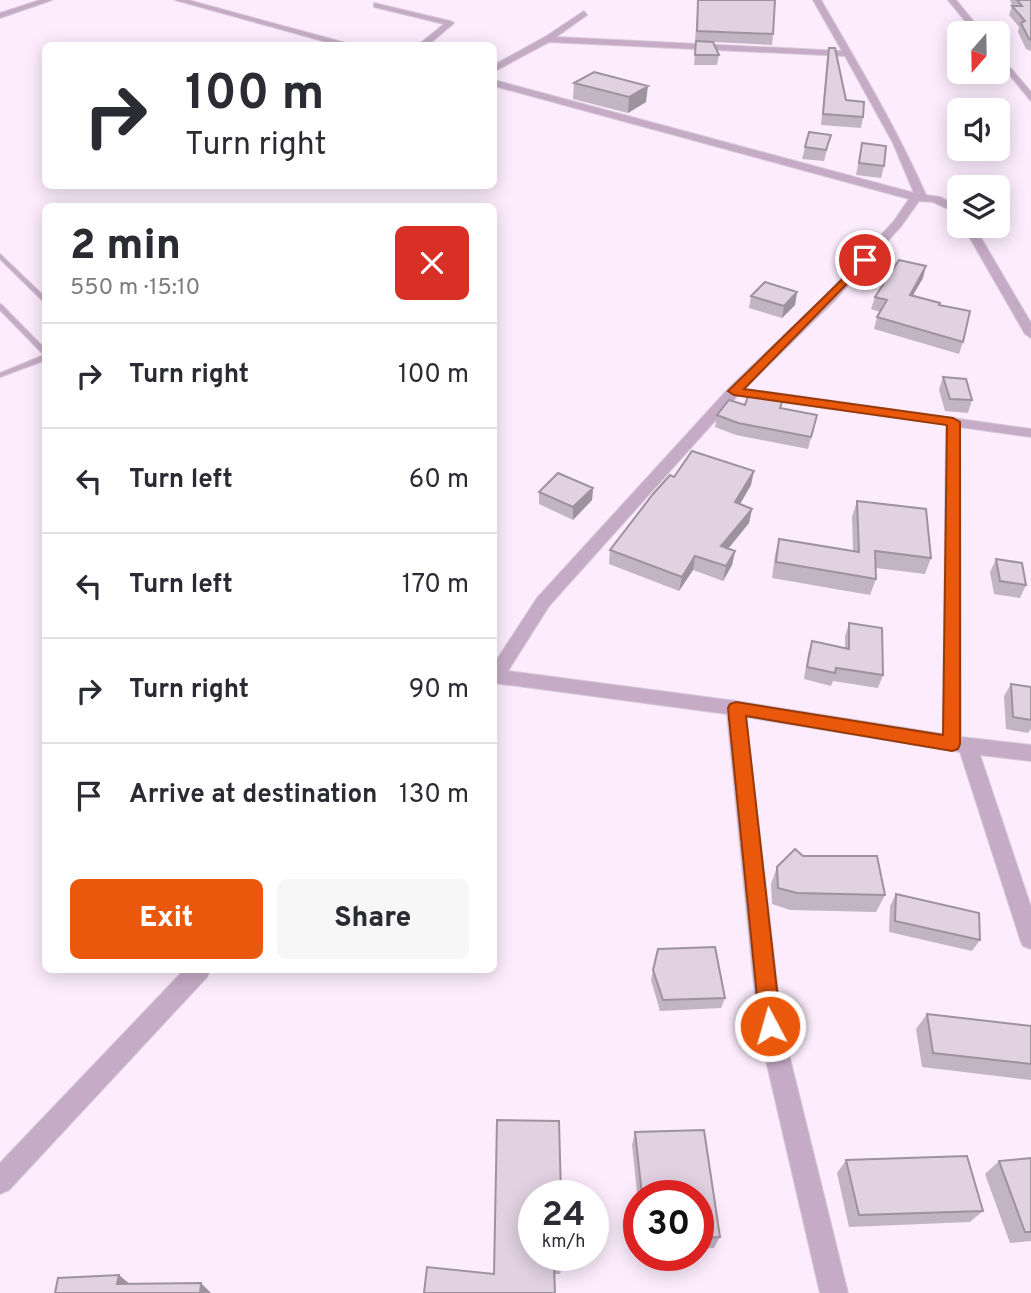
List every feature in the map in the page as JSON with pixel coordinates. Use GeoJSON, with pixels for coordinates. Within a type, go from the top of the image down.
{"type":"FeatureCollection","features":[{"type":"Feature","properties":{"kind":"street"},"geometry":{"type":"LineString","coordinates":[[0,16],[48,0]]}},
{"type":"Feature","properties":{"kind":"street"},"geometry":{"type":"LineString","coordinates":[[179,0],[338,42]]}},
{"type":"Feature","properties":{"kind":"street"},"geometry":{"type":"LineString","coordinates":[[817,0],[898,144],[918,197]]}},
{"type":"Feature","properties":{"kind":"street"},"geometry":{"type":"LineString","coordinates":[[952,0],[969,21]]}},
{"type":"Feature","properties":{"kind":"street"},"geometry":{"type":"LineString","coordinates":[[377,5],[450,23],[427,42]]}},
{"type":"Feature","properties":{"kind":"street"},"geometry":{"type":"LineString","coordinates":[[497,66],[548,39],[584,13]]}},
{"type":"Feature","properties":{"kind":"street"},"geometry":{"type":"LineString","coordinates":[[548,39],[848,54]]}},
{"type":"Feature","properties":{"kind":"street"},"geometry":{"type":"LineString","coordinates":[[1010,72],[1031,98]]}},
{"type":"Feature","properties":{"kind":"street"},"geometry":{"type":"LineString","coordinates":[[497,84],[947,204]]}},
{"type":"Feature","properties":{"kind":"street"},"geometry":{"type":"LineString","coordinates":[[497,673],[543,602],[734,391],[831,297],[918,197]]}},
{"type":"Feature","properties":{"kind":"street"},"geometry":{"type":"LineString","coordinates":[[975,238],[1031,334]]}},
{"type":"Feature","properties":{"kind":"street"},"geometry":{"type":"LineString","coordinates":[[734,391],[1031,433]]}},
{"type":"Feature","properties":{"kind":"street"},"geometry":{"type":"LineString","coordinates":[[953,422],[959,745],[1031,939]]}},
{"type":"Feature","properties":{"kind":"street"},"geometry":{"type":"LineString","coordinates":[[497,676],[736,708],[959,745],[1031,753]]}},
{"type":"Feature","properties":{"kind":"street"},"geometry":{"type":"LineString","coordinates":[[736,708],[770,1026],[834,1293]]}},
{"type":"Feature","properties":{"kind":"street"},"geometry":{"type":"LineString","coordinates":[[0,1181],[196,973]]}},
{"type":"Feature","properties":{"kind":"lane"},"geometry":{"type":"LineString","coordinates":[[0,256],[42,298]]}},
{"type":"Feature","properties":{"kind":"lane"},"geometry":{"type":"LineString","coordinates":[[0,306],[42,352]]}},
{"type":"Feature","properties":{"kind":"lane"},"geometry":{"type":"LineString","coordinates":[[0,375],[42,358]]}},
{"type":"Feature","properties":{"kind":"building"},"geometry":{"type":"Polygon","coordinates":[[[698,0],[775,0],[773,34],[697,31],[698,0]]]}},
{"type":"Feature","properties":{"kind":"building"},"geometry":{"type":"Polygon","coordinates":[[[1017,0],[1031,0],[1031,40],[1021,23],[1025,21],[1012,6],[1022,6],[1017,0]]]}},
{"type":"Feature","properties":{"kind":"building"},"geometry":{"type":"Polygon","coordinates":[[[696,41],[713,42],[719,55],[695,55],[696,41]]]}},
{"type":"Feature","properties":{"kind":"building"},"geometry":{"type":"Polygon","coordinates":[[[829,48],[835,48],[846,100],[864,102],[863,117],[823,114],[829,48]]]}},
{"type":"Feature","properties":{"kind":"building"},"geometry":{"type":"Polygon","coordinates":[[[594,72],[648,86],[629,97],[574,83],[594,72]]]}},
{"type":"Feature","properties":{"kind":"building"},"geometry":{"type":"Polygon","coordinates":[[[809,132],[831,135],[826,150],[805,147],[809,132]]]}},
{"type":"Feature","properties":{"kind":"building"},"geometry":{"type":"Polygon","coordinates":[[[862,143],[886,146],[884,166],[859,163],[862,143]]]}},
{"type":"Feature","properties":{"kind":"building"},"geometry":{"type":"Polygon","coordinates":[[[899,260],[926,266],[910,295],[940,303],[939,305],[970,311],[963,342],[877,317],[887,300],[875,297],[899,260]]]}},
{"type":"Feature","properties":{"kind":"building"},"geometry":{"type":"Polygon","coordinates":[[[765,282],[797,292],[784,306],[751,296],[765,282]]]}},
{"type":"Feature","properties":{"kind":"building"},"geometry":{"type":"Polygon","coordinates":[[[943,377],[966,379],[972,400],[950,399],[943,377]]]}},
{"type":"Feature","properties":{"kind":"building"},"geometry":{"type":"Polygon","coordinates":[[[750,390],[784,396],[780,408],[817,415],[811,437],[738,423],[717,415],[729,400],[745,405],[750,390]]]}},
{"type":"Feature","properties":{"kind":"building"},"geometry":{"type":"Polygon","coordinates":[[[692,451],[754,471],[735,502],[752,509],[721,546],[735,551],[726,566],[695,556],[682,577],[610,550],[653,494],[670,475],[674,477],[692,451]]]}},
{"type":"Feature","properties":{"kind":"building"},"geometry":{"type":"Polygon","coordinates":[[[558,473],[593,488],[573,507],[539,492],[558,473]]]}},
{"type":"Feature","properties":{"kind":"building"},"geometry":{"type":"Polygon","coordinates":[[[857,501],[926,509],[931,558],[875,551],[876,579],[776,562],[779,539],[859,552],[857,501]]]}},
{"type":"Feature","properties":{"kind":"building"},"geometry":{"type":"Polygon","coordinates":[[[996,559],[1022,563],[1026,585],[1000,581],[996,559]]]}},
{"type":"Feature","properties":{"kind":"building"},"geometry":{"type":"Polygon","coordinates":[[[849,623],[882,628],[883,675],[836,668],[835,673],[807,667],[812,641],[849,649],[849,623]]]}},
{"type":"Feature","properties":{"kind":"building"},"geometry":{"type":"Polygon","coordinates":[[[1011,684],[1031,687],[1031,720],[1013,717],[1011,684]]]}},
{"type":"Feature","properties":{"kind":"building"},"geometry":{"type":"Polygon","coordinates":[[[795,849],[803,856],[877,856],[885,895],[797,893],[778,888],[777,867],[795,849]]]}},
{"type":"Feature","properties":{"kind":"building"},"geometry":{"type":"Polygon","coordinates":[[[896,894],[979,913],[980,940],[895,921],[896,894]]]}},
{"type":"Feature","properties":{"kind":"building"},"geometry":{"type":"Polygon","coordinates":[[[715,947],[725,998],[663,1000],[653,970],[658,949],[715,947]]]}},
{"type":"Feature","properties":{"kind":"building"},"geometry":{"type":"Polygon","coordinates":[[[927,1014],[1031,1026],[1031,1064],[933,1053],[927,1014]]]}},
{"type":"Feature","properties":{"kind":"building"},"geometry":{"type":"Polygon","coordinates":[[[497,1120],[559,1121],[561,1180],[518,1180],[518,1271],[554,1271],[555,1293],[424,1293],[427,1267],[494,1274],[497,1120]]]}},
{"type":"Feature","properties":{"kind":"building"},"geometry":{"type":"Polygon","coordinates":[[[704,1130],[711,1180],[640,1180],[635,1132],[704,1130]]]}},
{"type":"Feature","properties":{"kind":"building"},"geometry":{"type":"Polygon","coordinates":[[[967,1156],[983,1211],[859,1215],[846,1160],[967,1156]]]}},
{"type":"Feature","properties":{"kind":"building"},"geometry":{"type":"Polygon","coordinates":[[[1031,1158],[1031,1232],[1025,1232],[999,1161],[1031,1158]]]}},
{"type":"Feature","properties":{"kind":"building"},"geometry":{"type":"Polygon","coordinates":[[[714,1197],[720,1237],[714,1237],[714,1197]]]}},
{"type":"Feature","properties":{"kind":"building"},"geometry":{"type":"Polygon","coordinates":[[[119,1275],[117,1284],[201,1283],[200,1293],[55,1293],[58,1278],[119,1275]]]}},
{"type":"Feature","properties":{"kind":"route"},"geometry":{"type":"LineString","coordinates":[[770,1026],[736,708],[952,744],[953,422],[734,391],[831,297],[865,260]]}}]}
